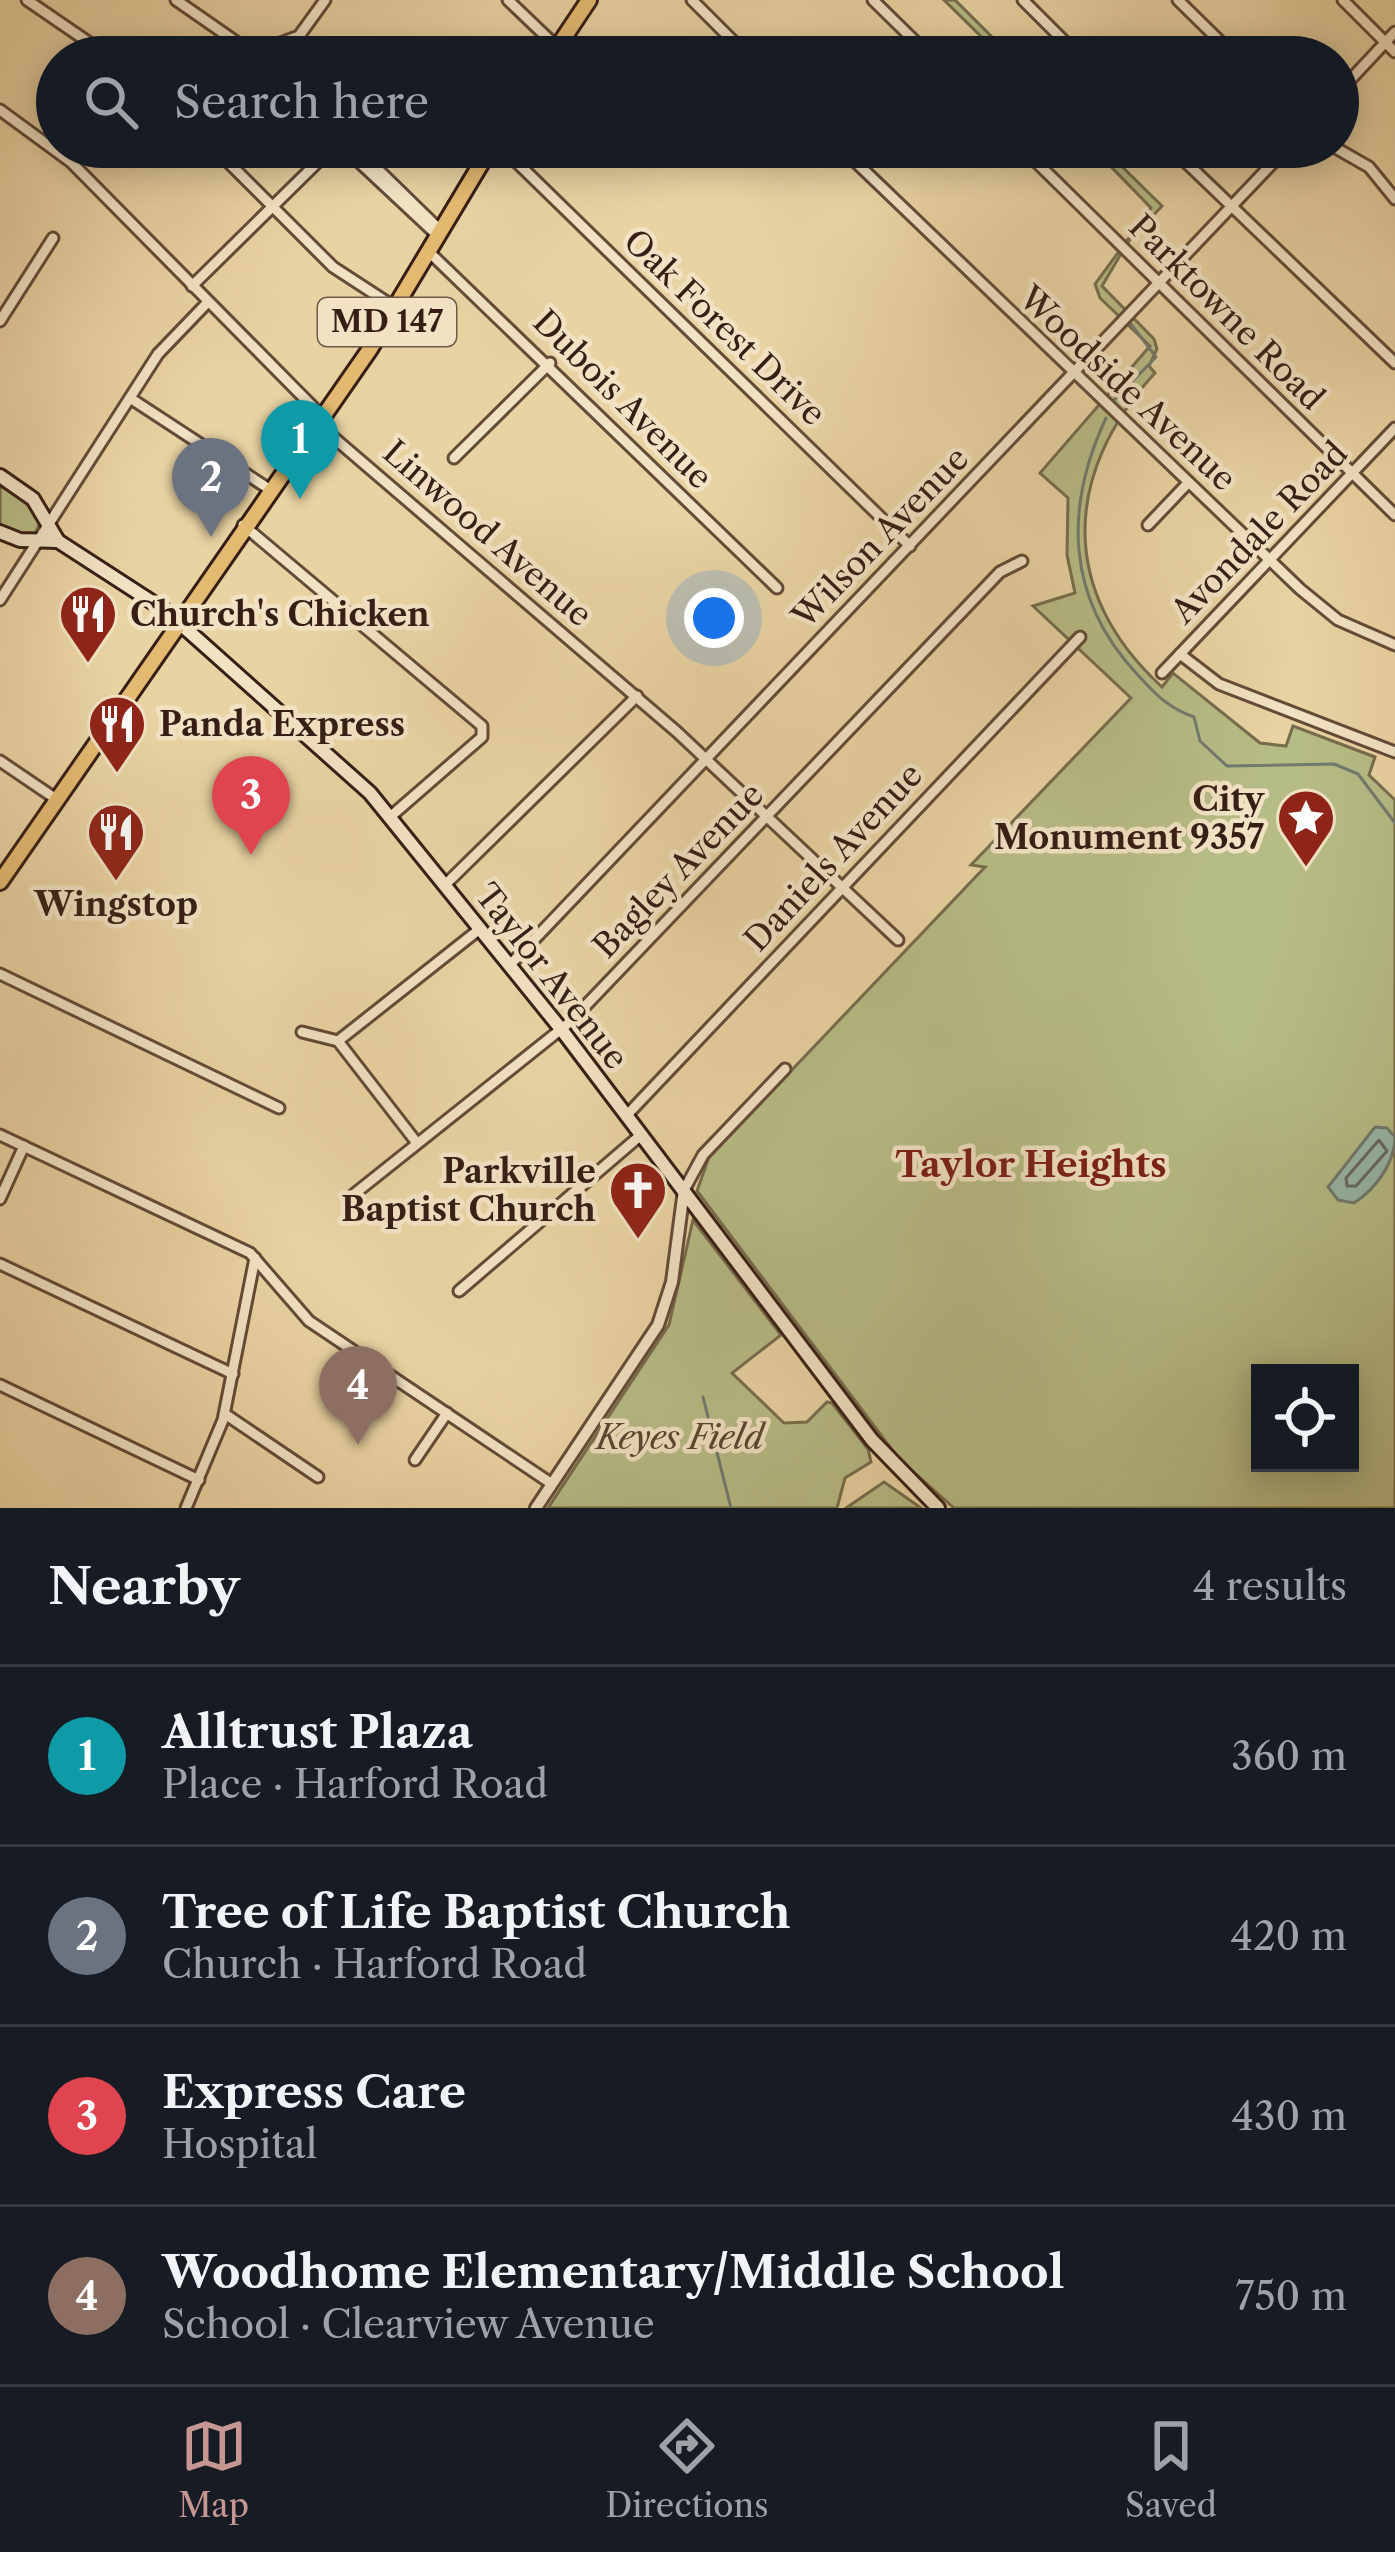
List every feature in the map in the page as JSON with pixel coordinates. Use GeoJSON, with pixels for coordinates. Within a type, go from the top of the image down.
{"type":"FeatureCollection","features":[{"type":"Feature","properties":{"kind":"main road"},"geometry":{"type":"LineString","coordinates":[[565,36],[589,0]]}},
{"type":"Feature","properties":{"kind":"main road","name":"MD 147"},"geometry":{"type":"LineString","coordinates":[[0,882],[396,308],[478,168]]}},
{"type":"Feature","properties":{"kind":"main road","name":"Taylor Avenue"},"geometry":{"type":"LineString","coordinates":[[0,476],[33,499],[58,541],[177,621],[328,752],[390,817],[627,1114],[884,1456],[938,1508]]}},
{"type":"Feature","properties":{"kind":"main road"},"geometry":{"type":"LineString","coordinates":[[0,532],[58,541]]}},
{"type":"Feature","properties":{"kind":"street"},"geometry":{"type":"LineString","coordinates":[[27,0],[79,36]]}},
{"type":"Feature","properties":{"kind":"street"},"geometry":{"type":"LineString","coordinates":[[176,0],[228,36]]}},
{"type":"Feature","properties":{"kind":"street"},"geometry":{"type":"LineString","coordinates":[[299,36],[325,0]]}},
{"type":"Feature","properties":{"kind":"street"},"geometry":{"type":"LineString","coordinates":[[508,0],[540,36]]}},
{"type":"Feature","properties":{"kind":"street"},"geometry":{"type":"LineString","coordinates":[[692,0],[728,36]]}},
{"type":"Feature","properties":{"kind":"street"},"geometry":{"type":"LineString","coordinates":[[873,0],[910,36]]}},
{"type":"Feature","properties":{"kind":"street"},"geometry":{"type":"LineString","coordinates":[[1023,0],[1059,36]]}},
{"type":"Feature","properties":{"kind":"street"},"geometry":{"type":"LineString","coordinates":[[1178,0],[1215,36]]}},
{"type":"Feature","properties":{"kind":"street"},"geometry":{"type":"LineString","coordinates":[[1342,0],[1395,52]]}},
{"type":"Feature","properties":{"kind":"street"},"geometry":{"type":"LineString","coordinates":[[1359,70],[1395,32]]}},
{"type":"Feature","properties":{"kind":"street","name":"Linwood Avenue"},"geometry":{"type":"LineString","coordinates":[[0,110],[36,136]]}},
{"type":"Feature","properties":{"kind":"street"},"geometry":{"type":"LineString","coordinates":[[1359,161],[1395,199]]}},
{"type":"Feature","properties":{"kind":"street","name":"Linwood Avenue"},"geometry":{"type":"LineString","coordinates":[[77,168],[326,430],[637,696],[898,940]]}},
{"type":"Feature","properties":{"kind":"street"},"geometry":{"type":"LineString","coordinates":[[234,168],[332,267],[396,308]]}},
{"type":"Feature","properties":{"kind":"street"},"geometry":{"type":"LineString","coordinates":[[192,286],[312,168]]}},
{"type":"Feature","properties":{"kind":"street"},"geometry":{"type":"LineString","coordinates":[[366,168],[439,233]]}},
{"type":"Feature","properties":{"kind":"street"},"geometry":{"type":"LineString","coordinates":[[376,168],[439,233]]}},
{"type":"Feature","properties":{"kind":"street","name":"Oak Forest Drive"},"geometry":{"type":"LineString","coordinates":[[524,168],[910,545]]}},
{"type":"Feature","properties":{"kind":"street","name":"Woodside Avenue"},"geometry":{"type":"LineString","coordinates":[[861,168],[1269,559],[1338,620],[1395,645]]}},
{"type":"Feature","properties":{"kind":"street","name":"Parktowne Road"},"geometry":{"type":"LineString","coordinates":[[1042,168],[1395,515]]}},
{"type":"Feature","properties":{"kind":"street"},"geometry":{"type":"LineString","coordinates":[[1192,168],[1395,363]]}},
{"type":"Feature","properties":{"kind":"street","name":"Wilson Avenue"},"geometry":{"type":"LineString","coordinates":[[511,964],[1268,168]]}},
{"type":"Feature","properties":{"kind":"street"},"geometry":{"type":"LineString","coordinates":[[0,320],[5,303],[53,238]]}},
{"type":"Feature","properties":{"kind":"street","name":"Dubois Avenue"},"geometry":{"type":"LineString","coordinates":[[428,250],[778,588]]}},
{"type":"Feature","properties":{"kind":"street"},"geometry":{"type":"LineString","coordinates":[[0,600],[165,345],[208,302]]}},
{"type":"Feature","properties":{"kind":"street"},"geometry":{"type":"LineString","coordinates":[[454,458],[550,363]]}},
{"type":"Feature","properties":{"kind":"street"},"geometry":{"type":"LineString","coordinates":[[130,398],[269,489]]}},
{"type":"Feature","properties":{"kind":"street","name":"Avondale Road"},"geometry":{"type":"LineString","coordinates":[[1162,673],[1395,428]]}},
{"type":"Feature","properties":{"kind":"street"},"geometry":{"type":"LineString","coordinates":[[1148,525],[1188,483]]}},
{"type":"Feature","properties":{"kind":"street"},"geometry":{"type":"LineString","coordinates":[[243,525],[482,726],[482,737],[390,817]]}},
{"type":"Feature","properties":{"kind":"street","name":"Bagley Avenue"},"geometry":{"type":"LineString","coordinates":[[353,1195],[561,1029],[1000,572],[1022,561]]}},
{"type":"Feature","properties":{"kind":"street","name":"Daniels Avenue"},"geometry":{"type":"LineString","coordinates":[[627,1114],[1080,637]]}},
{"type":"Feature","properties":{"kind":"street"},"geometry":{"type":"LineString","coordinates":[[1180,655],[1219,684],[1395,752]]}},
{"type":"Feature","properties":{"kind":"street"},"geometry":{"type":"LineString","coordinates":[[446,884],[637,696]]}},
{"type":"Feature","properties":{"kind":"street"},"geometry":{"type":"LineString","coordinates":[[0,761],[56,800]]}},
{"type":"Feature","properties":{"kind":"street"},"geometry":{"type":"LineString","coordinates":[[338,1041],[481,928]]}},
{"type":"Feature","properties":{"kind":"street"},"geometry":{"type":"LineString","coordinates":[[0,974],[279,1108]]}},
{"type":"Feature","properties":{"kind":"street"},"geometry":{"type":"LineString","coordinates":[[302,1032],[338,1041],[417,1143]]}},
{"type":"Feature","properties":{"kind":"street"},"geometry":{"type":"LineString","coordinates":[[536,1508],[663,1315],[684,1190],[703,1155],[785,1069]]}},
{"type":"Feature","properties":{"kind":"street"},"geometry":{"type":"LineString","coordinates":[[459,1291],[642,1134]]}},
{"type":"Feature","properties":{"kind":"street"},"geometry":{"type":"LineString","coordinates":[[0,1135],[255,1258],[302,1315],[552,1484]]}},
{"type":"Feature","properties":{"kind":"street"},"geometry":{"type":"LineString","coordinates":[[0,1198],[24,1146]]}},
{"type":"Feature","properties":{"kind":"street"},"geometry":{"type":"LineString","coordinates":[[185,1508],[225,1414],[255,1258]]}},
{"type":"Feature","properties":{"kind":"street"},"geometry":{"type":"LineString","coordinates":[[0,1264],[233,1374]]}},
{"type":"Feature","properties":{"kind":"street"},"geometry":{"type":"LineString","coordinates":[[0,1385],[200,1480]]}},
{"type":"Feature","properties":{"kind":"street"},"geometry":{"type":"LineString","coordinates":[[416,1460],[447,1413]]}},
{"type":"Feature","properties":{"kind":"street"},"geometry":{"type":"LineString","coordinates":[[225,1414],[318,1477]]}},
{"type":"Feature","properties":{"kind":"green space"},"geometry":{"type":"Polygon","coordinates":[[[944,0],[955,0],[991,36],[981,36],[944,0]]]}},
{"type":"Feature","properties":{"kind":"green space"},"geometry":{"type":"Polygon","coordinates":[[[1112,168],[1123,168],[1162,206],[1128,242],[1102,286],[1154,339],[1157,349],[1149,366],[1155,373],[1125,411],[1103,451],[1089,491],[1085,532],[1090,572],[1104,612],[1128,650],[1162,687],[1173,673],[1260,743],[1286,746],[1293,726],[1375,757],[1369,775],[1395,800],[1395,1508],[954,1508],[899,1459],[697,1191],[709,1157],[985,867],[971,865],[1131,698],[1033,606],[1075,593],[1067,555],[1068,498],[1040,473],[1150,346],[1100,298],[1095,284],[1151,208],[1112,168]]]}},
{"type":"Feature","properties":{"kind":"green space"},"geometry":{"type":"Polygon","coordinates":[[[0,481],[28,499],[42,518],[35,534],[23,536],[0,528],[0,481]]]}},
{"type":"Feature","properties":{"kind":"green space","name":"Keyes Field"},"geometry":{"type":"Polygon","coordinates":[[[693,1220],[781,1335],[732,1373],[784,1423],[807,1422],[827,1402],[832,1403],[868,1449],[871,1462],[845,1478],[837,1508],[548,1508],[669,1325],[693,1220]]]}},
{"type":"Feature","properties":{"kind":"green space"},"geometry":{"type":"Polygon","coordinates":[[[884,1482],[921,1508],[846,1508],[884,1482]]]}},
{"type":"Feature","properties":{"kind":"water"},"geometry":{"type":"Polygon","coordinates":[[[1375,1127],[1387,1128],[1395,1137],[1388,1165],[1377,1183],[1354,1203],[1338,1200],[1328,1187],[1375,1127]]]}},
{"type":"Feature","properties":{"kind":"waterway"},"geometry":{"type":"LineString","coordinates":[[1114,400],[1156,357],[1131,324]]}},
{"type":"Feature","properties":{"kind":"waterway"},"geometry":{"type":"LineString","coordinates":[[1106,418],[1083,485],[1079,551],[1096,614],[1113,644],[1155,693],[1194,717],[1200,741],[1227,766],[1334,764],[1358,774],[1395,823]]}},
{"type":"Feature","properties":{"kind":"waterway"},"geometry":{"type":"LineString","coordinates":[[703,1397],[731,1508]]}},
{"type":"Feature","properties":{"kind":"place","name":"Alltrust Plaza"},"geometry":{"type":"Point","coordinates":[300,499]}},
{"type":"Feature","properties":{"kind":"place","name":"Tree of Life Baptist Church"},"geometry":{"type":"Point","coordinates":[211,537]}},
{"type":"Feature","properties":{"kind":"place","name":"Church's Chicken"},"geometry":{"type":"Point","coordinates":[88,665]}},
{"type":"Feature","properties":{"kind":"place","name":"Panda Express"},"geometry":{"type":"Point","coordinates":[117,775]}},
{"type":"Feature","properties":{"kind":"place","name":"Express Care"},"geometry":{"type":"Point","coordinates":[251,855]}},
{"type":"Feature","properties":{"kind":"place","name":"City Monument 9357"},"geometry":{"type":"Point","coordinates":[1306,869]}},
{"type":"Feature","properties":{"kind":"place","name":"Wingstop"},"geometry":{"type":"Point","coordinates":[116,883]}},
{"type":"Feature","properties":{"kind":"place","name":"Parkville Baptist Church"},"geometry":{"type":"Point","coordinates":[638,1241]}},
{"type":"Feature","properties":{"kind":"place","name":"Woodhome Elementary/Middle School"},"geometry":{"type":"Point","coordinates":[358,1445]}},
{"type":"Feature","properties":{"kind":"district","name":"Taylor Heights"},"geometry":{"type":"Point","coordinates":[1031,1164]}}]}
